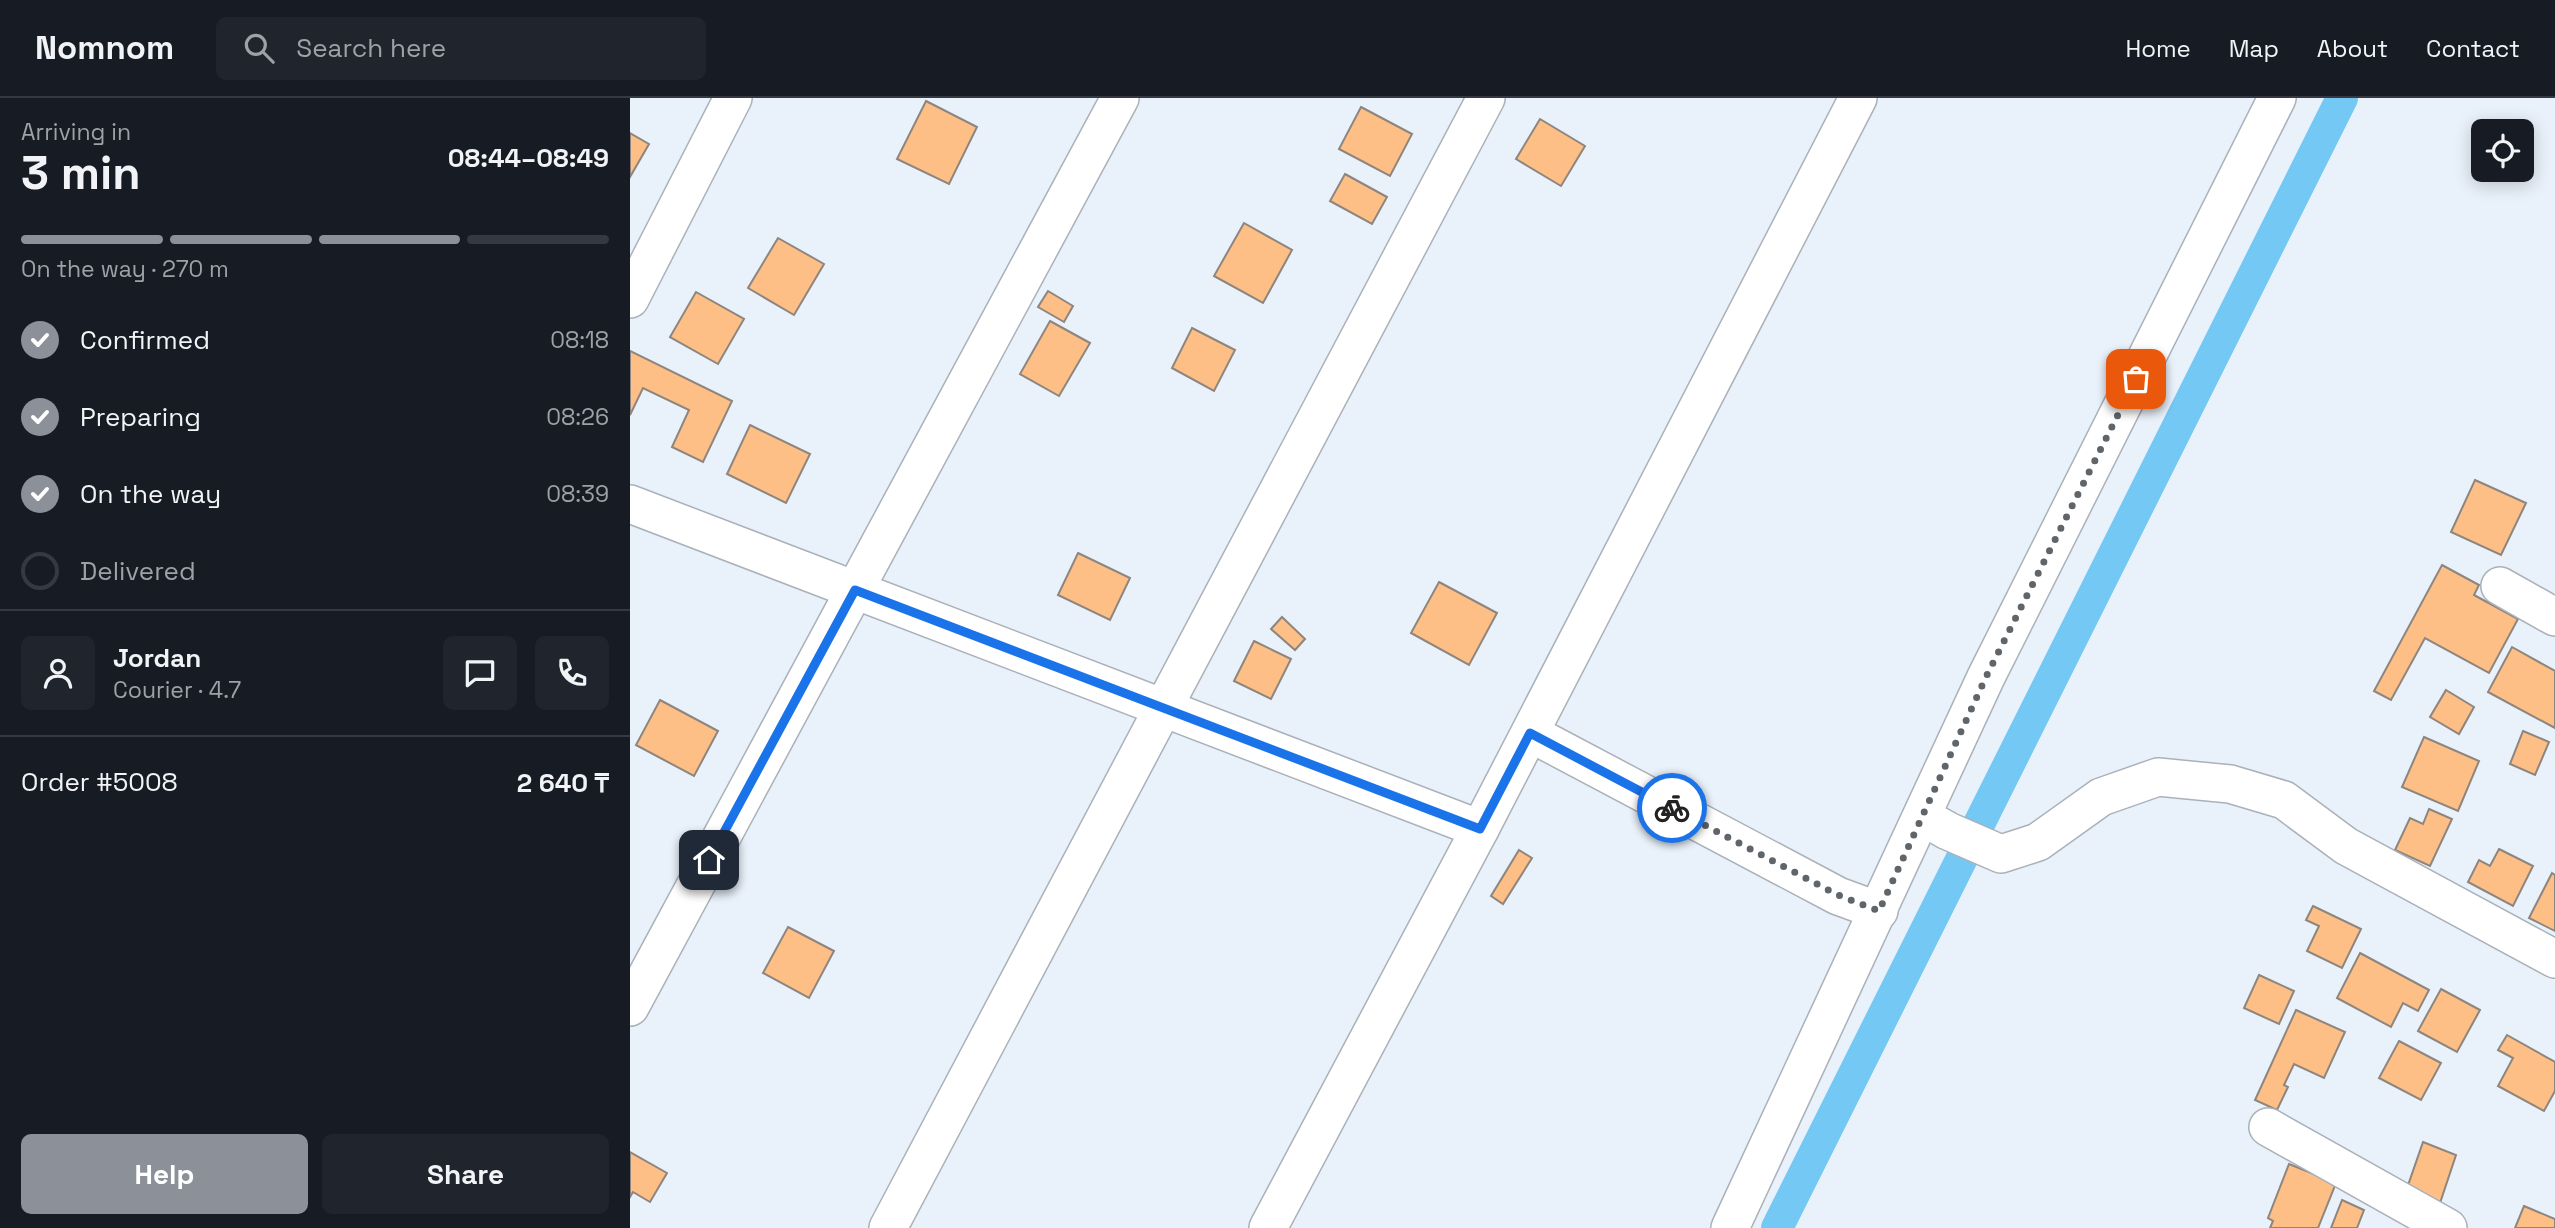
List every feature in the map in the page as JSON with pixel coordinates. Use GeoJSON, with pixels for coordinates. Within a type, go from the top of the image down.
{"type":"FeatureCollection","features":[{"type":"Feature","properties":{"kind":"street"},"geometry":{"type":"LineString","coordinates":[[630,299],[733,98]]}},
{"type":"Feature","properties":{"kind":"street"},"geometry":{"type":"LineString","coordinates":[[630,1007],[1120,98]]}},
{"type":"Feature","properties":{"kind":"street"},"geometry":{"type":"LineString","coordinates":[[888,1228],[1486,98]]}},
{"type":"Feature","properties":{"kind":"street"},"geometry":{"type":"LineString","coordinates":[[1268,1228],[1480,829],[1858,98]]}},
{"type":"Feature","properties":{"kind":"street"},"geometry":{"type":"LineString","coordinates":[[1730,1228],[1879,911],[1936,824],[1986,677],[2277,98]]}},
{"type":"Feature","properties":{"kind":"street"},"geometry":{"type":"LineString","coordinates":[[630,504],[1480,829]]}},
{"type":"Feature","properties":{"kind":"street"},"geometry":{"type":"LineString","coordinates":[[2500,586],[2555,617]]}},
{"type":"Feature","properties":{"kind":"street"},"geometry":{"type":"LineString","coordinates":[[1530,733],[1838,895],[1879,911]]}},
{"type":"Feature","properties":{"kind":"street"},"geometry":{"type":"LineString","coordinates":[[1936,824],[2001,853],[2038,842],[2101,797],[2158,777],[2230,784],[2284,800],[2346,846],[2555,959]]}},
{"type":"Feature","properties":{"kind":"street"},"geometry":{"type":"LineString","coordinates":[[2268,1127],[2448,1228]]}},
{"type":"Feature","properties":{"kind":"building"},"geometry":{"type":"Polygon","coordinates":[[[926,101],[977,127],[949,184],[897,159],[926,101]]]}},
{"type":"Feature","properties":{"kind":"building"},"geometry":{"type":"Polygon","coordinates":[[[1361,107],[1412,134],[1390,176],[1339,149],[1361,107]]]}},
{"type":"Feature","properties":{"kind":"building"},"geometry":{"type":"Polygon","coordinates":[[[1540,119],[1585,146],[1561,186],[1516,159],[1540,119]]]}},
{"type":"Feature","properties":{"kind":"building"},"geometry":{"type":"Polygon","coordinates":[[[630,133],[649,144],[630,177],[630,133]]]}},
{"type":"Feature","properties":{"kind":"building"},"geometry":{"type":"Polygon","coordinates":[[[1345,174],[1387,197],[1372,224],[1330,201],[1345,174]]]}},
{"type":"Feature","properties":{"kind":"building"},"geometry":{"type":"Polygon","coordinates":[[[1244,223],[1292,250],[1263,303],[1214,276],[1244,223]]]}},
{"type":"Feature","properties":{"kind":"building"},"geometry":{"type":"Polygon","coordinates":[[[778,238],[824,264],[794,315],[748,288],[778,238]]]}},
{"type":"Feature","properties":{"kind":"building"},"geometry":{"type":"Polygon","coordinates":[[[1048,291],[1073,306],[1064,322],[1038,307],[1048,291]]]}},
{"type":"Feature","properties":{"kind":"building"},"geometry":{"type":"Polygon","coordinates":[[[696,292],[744,319],[718,364],[670,337],[696,292]]]}},
{"type":"Feature","properties":{"kind":"building"},"geometry":{"type":"Polygon","coordinates":[[[1050,321],[1090,343],[1059,396],[1020,374],[1050,321]]]}},
{"type":"Feature","properties":{"kind":"building"},"geometry":{"type":"Polygon","coordinates":[[[1192,328],[1235,350],[1214,391],[1172,368],[1192,328]]]}},
{"type":"Feature","properties":{"kind":"building"},"geometry":{"type":"Polygon","coordinates":[[[630,351],[732,401],[703,462],[672,447],[689,410],[643,388],[630,415],[630,351]]]}},
{"type":"Feature","properties":{"kind":"building"},"geometry":{"type":"Polygon","coordinates":[[[750,425],[810,454],[786,503],[727,474],[750,425]]]}},
{"type":"Feature","properties":{"kind":"building"},"geometry":{"type":"Polygon","coordinates":[[[2475,480],[2526,503],[2501,555],[2451,532],[2475,480]]]}},
{"type":"Feature","properties":{"kind":"building"},"geometry":{"type":"Polygon","coordinates":[[[1078,553],[1130,578],[1110,620],[1058,595],[1078,553]]]}},
{"type":"Feature","properties":{"kind":"building"},"geometry":{"type":"Polygon","coordinates":[[[2442,565],[2479,585],[2474,595],[2518,619],[2489,673],[2425,638],[2391,700],[2374,691],[2442,565]]]}},
{"type":"Feature","properties":{"kind":"building"},"geometry":{"type":"Polygon","coordinates":[[[1439,582],[1497,613],[1469,665],[1411,633],[1439,582]]]}},
{"type":"Feature","properties":{"kind":"building"},"geometry":{"type":"Polygon","coordinates":[[[1282,617],[1305,639],[1295,650],[1271,629],[1282,617]]]}},
{"type":"Feature","properties":{"kind":"building"},"geometry":{"type":"Polygon","coordinates":[[[1254,641],[1291,659],[1271,699],[1234,681],[1254,641]]]}},
{"type":"Feature","properties":{"kind":"building"},"geometry":{"type":"Polygon","coordinates":[[[2512,647],[2555,671],[2555,728],[2488,692],[2512,647]]]}},
{"type":"Feature","properties":{"kind":"building"},"geometry":{"type":"Polygon","coordinates":[[[2446,690],[2474,707],[2459,734],[2430,717],[2446,690]]]}},
{"type":"Feature","properties":{"kind":"building"},"geometry":{"type":"Polygon","coordinates":[[[660,700],[718,731],[694,776],[636,745],[660,700]]]}},
{"type":"Feature","properties":{"kind":"building"},"geometry":{"type":"Polygon","coordinates":[[[2523,731],[2549,742],[2535,775],[2510,764],[2523,731]]]}},
{"type":"Feature","properties":{"kind":"building"},"geometry":{"type":"Polygon","coordinates":[[[2424,737],[2479,761],[2458,811],[2402,787],[2424,737]]]}},
{"type":"Feature","properties":{"kind":"building"},"geometry":{"type":"Polygon","coordinates":[[[2429,809],[2452,819],[2430,866],[2395,850],[2410,818],[2423,824],[2429,809]]]}},
{"type":"Feature","properties":{"kind":"building"},"geometry":{"type":"Polygon","coordinates":[[[2499,849],[2533,866],[2513,906],[2468,882],[2479,860],[2490,866],[2499,849]]]}},
{"type":"Feature","properties":{"kind":"building"},"geometry":{"type":"Polygon","coordinates":[[[1519,850],[1532,858],[1503,904],[1491,896],[1519,850]]]}},
{"type":"Feature","properties":{"kind":"building"},"geometry":{"type":"Polygon","coordinates":[[[2552,873],[2555,875],[2555,931],[2529,918],[2552,873]]]}},
{"type":"Feature","properties":{"kind":"building"},"geometry":{"type":"Polygon","coordinates":[[[2313,906],[2361,929],[2342,968],[2307,951],[2319,926],[2306,920],[2313,906]]]}},
{"type":"Feature","properties":{"kind":"building"},"geometry":{"type":"Polygon","coordinates":[[[788,927],[834,951],[809,998],[763,973],[788,927]]]}},
{"type":"Feature","properties":{"kind":"building"},"geometry":{"type":"Polygon","coordinates":[[[2360,953],[2429,990],[2418,1011],[2403,1003],[2391,1027],[2337,998],[2360,953]]]}},
{"type":"Feature","properties":{"kind":"building"},"geometry":{"type":"Polygon","coordinates":[[[2259,975],[2294,991],[2279,1024],[2244,1008],[2259,975]]]}},
{"type":"Feature","properties":{"kind":"building"},"geometry":{"type":"Polygon","coordinates":[[[2441,989],[2480,1010],[2457,1052],[2418,1031],[2441,989]]]}},
{"type":"Feature","properties":{"kind":"building"},"geometry":{"type":"Polygon","coordinates":[[[2296,1010],[2345,1032],[2324,1078],[2294,1064],[2284,1085],[2288,1087],[2277,1110],[2255,1100],[2296,1010]]]}},
{"type":"Feature","properties":{"kind":"building"},"geometry":{"type":"Polygon","coordinates":[[[2507,1035],[2555,1062],[2555,1091],[2544,1111],[2498,1086],[2513,1058],[2498,1050],[2507,1035]]]}},
{"type":"Feature","properties":{"kind":"building"},"geometry":{"type":"Polygon","coordinates":[[[2399,1041],[2441,1063],[2421,1100],[2379,1078],[2399,1041]]]}},
{"type":"Feature","properties":{"kind":"building"},"geometry":{"type":"Polygon","coordinates":[[[2423,1142],[2456,1155],[2439,1206],[2405,1194],[2423,1142]]]}},
{"type":"Feature","properties":{"kind":"building"},"geometry":{"type":"Polygon","coordinates":[[[630,1152],[667,1173],[650,1202],[633,1192],[630,1197],[630,1152]]]}},
{"type":"Feature","properties":{"kind":"building"},"geometry":{"type":"Polygon","coordinates":[[[2289,1164],[2336,1183],[2318,1228],[2270,1228],[2273,1221],[2268,1218],[2289,1164]]]}},
{"type":"Feature","properties":{"kind":"building"},"geometry":{"type":"Polygon","coordinates":[[[2342,1200],[2364,1210],[2357,1228],[2331,1228],[2342,1200]]]}},
{"type":"Feature","properties":{"kind":"building"},"geometry":{"type":"Polygon","coordinates":[[[2524,1206],[2555,1219],[2555,1228],[2515,1228],[2524,1206]]]}},
{"type":"Feature","properties":{"kind":"waterway"},"geometry":{"type":"LineString","coordinates":[[1777,1228],[2342,98]]}},
{"type":"Feature","properties":{"kind":"way so far"},"geometry":{"type":"LineString","coordinates":[[1672,808],[1838,895],[1879,911],[1986,677],[2136,379]]}},
{"type":"Feature","properties":{"kind":"route"},"geometry":{"type":"LineString","coordinates":[[709,860],[855,590],[1480,829],[1530,733],[1672,808]]}}]}
